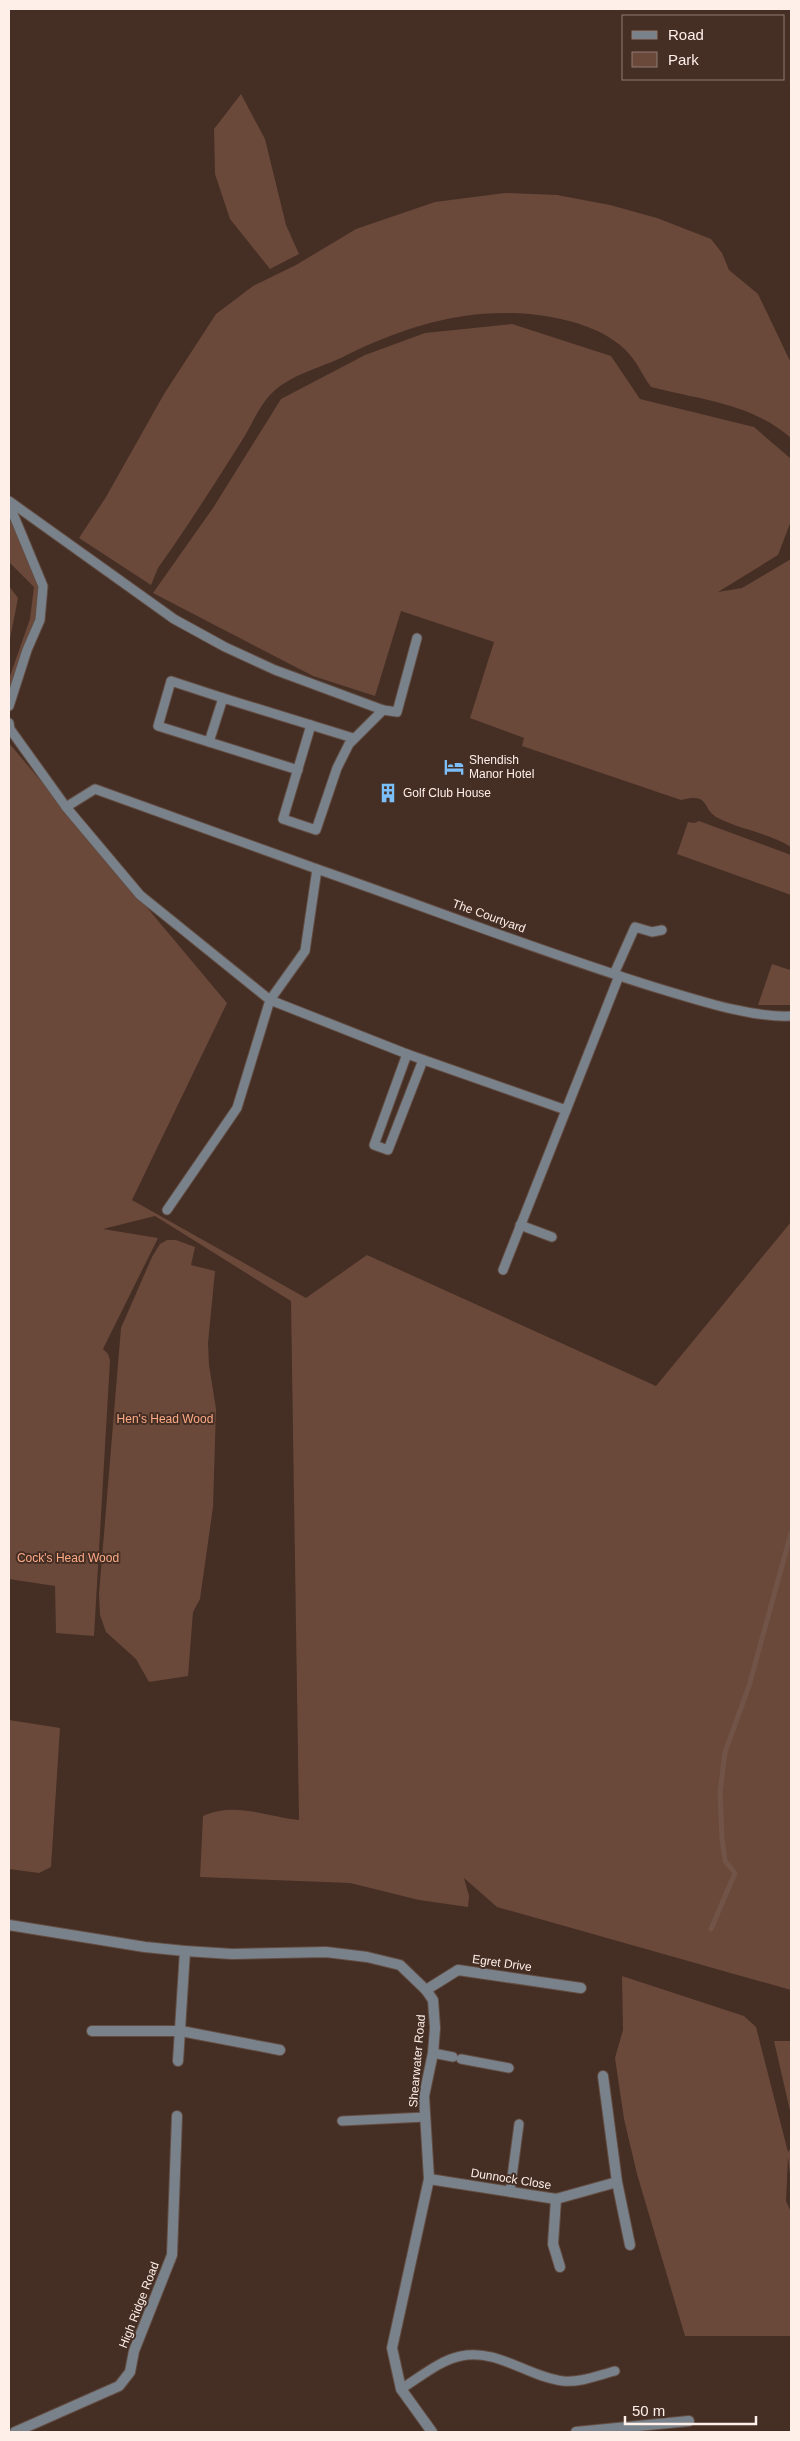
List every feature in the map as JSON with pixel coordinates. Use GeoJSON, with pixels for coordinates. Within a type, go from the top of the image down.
{"type":"FeatureCollection","features":[{"type":"Feature","properties":{"kind":"street","name":"Shearwater Road"},"geometry":{"type":"LineString","coordinates":[[9,1925],[145,1947],[185,1951],[232,1954],[326,1952],[367,1957],[400,1965],[426,1990],[434,2000],[433,2053],[424,2096],[429,2179],[392,2348],[401,2389],[432,2432]]}},
{"type":"Feature","properties":{"kind":"street"},"geometry":{"type":"LineString","coordinates":[[178,2061],[185,1951]]}},
{"type":"Feature","properties":{"kind":"street","name":"Egret Drive"},"geometry":{"type":"LineString","coordinates":[[426,1990],[458,1970],[581,1988]]}},
{"type":"Feature","properties":{"kind":"street"},"geometry":{"type":"LineString","coordinates":[[92,2031],[181,2031],[280,2050]]}},
{"type":"Feature","properties":{"kind":"street"},"geometry":{"type":"LineString","coordinates":[[603,2076],[617,2182],[630,2245]]}},
{"type":"Feature","properties":{"kind":"street","name":"High Ridge Road"},"geometry":{"type":"LineString","coordinates":[[15,2432],[119,2386],[130,2372],[134,2351],[172,2255],[177,2116]]}},
{"type":"Feature","properties":{"kind":"street","name":"Dunnock Close"},"geometry":{"type":"LineString","coordinates":[[429,2179],[556,2199],[617,2182]]}},
{"type":"Feature","properties":{"kind":"street"},"geometry":{"type":"LineString","coordinates":[[556,2199],[553,2244],[560,2267]]}},
{"type":"Feature","properties":{"kind":"street"},"geometry":{"type":"LineString","coordinates":[[576,2432],[689,2421]]}},
{"type":"Feature","properties":{"kind":"lane"},"geometry":{"type":"LineString","coordinates":[[9,503],[44,586],[40,620],[27,650],[9,706]]}},
{"type":"Feature","properties":{"kind":"lane"},"geometry":{"type":"LineString","coordinates":[[9,503],[174,619],[225,647],[275,670],[383,710],[397,712],[417,638]]}},
{"type":"Feature","properties":{"kind":"lane"},"geometry":{"type":"LineString","coordinates":[[298,770],[158,726],[171,681],[353,738]]}},
{"type":"Feature","properties":{"kind":"lane"},"geometry":{"type":"LineString","coordinates":[[210,742],[223,698]]}},
{"type":"Feature","properties":{"kind":"lane"},"geometry":{"type":"LineString","coordinates":[[311,725],[283,819],[316,830],[337,768],[353,738],[383,710]]}},
{"type":"Feature","properties":{"kind":"lane"},"geometry":{"type":"LineString","coordinates":[[9,723],[10,729],[66,807],[140,895],[270,1000],[406,1054],[566,1110]]}},
{"type":"Feature","properties":{"kind":"lane","name":"The Courtyard"},"geometry":{"type":"LineString","coordinates":[[66,807],[95,789],[617,975],[696,1000],[774,1017],[791,1016]]}},
{"type":"Feature","properties":{"kind":"lane"},"geometry":{"type":"LineString","coordinates":[[167,1210],[237,1108],[270,1000],[305,951],[318,868]]}},
{"type":"Feature","properties":{"kind":"lane"},"geometry":{"type":"LineString","coordinates":[[503,1270],[635,927],[652,932],[662,930]]}},
{"type":"Feature","properties":{"kind":"lane"},"geometry":{"type":"LineString","coordinates":[[406,1054],[374,1145],[388,1150],[423,1060]]}},
{"type":"Feature","properties":{"kind":"lane"},"geometry":{"type":"LineString","coordinates":[[520,1225],[552,1237]]}},
{"type":"Feature","properties":{"kind":"lane"},"geometry":{"type":"LineString","coordinates":[[433,2053],[509,2068]]}},
{"type":"Feature","properties":{"kind":"lane"},"geometry":{"type":"LineString","coordinates":[[342,2121],[425,2117]]}},
{"type":"Feature","properties":{"kind":"lane"},"geometry":{"type":"LineString","coordinates":[[510,2192],[519,2124]]}},
{"type":"Feature","properties":{"kind":"lane"},"geometry":{"type":"LineString","coordinates":[[401,2389],[451,2359],[462,2355],[498,2359],[538,2375],[562,2381],[587,2379],[615,2371]]}},
{"type":"Feature","properties":{"kind":"green space"},"geometry":{"type":"Polygon","coordinates":[[[241,94],[265,139],[286,225],[299,254],[270,269],[230,219],[215,174],[214,129],[241,94]]]}},
{"type":"Feature","properties":{"kind":"green space"},"geometry":{"type":"Polygon","coordinates":[[[505,193],[557,195],[610,205],[657,218],[711,239],[722,253],[729,270],[758,294],[791,363],[791,438],[776,426],[742,410],[725,404],[651,387],[634,360],[620,345],[588,327],[551,317],[523,314],[469,315],[443,320],[392,335],[304,373],[278,388],[262,405],[221,474],[158,568],[151,585],[79,538],[106,497],[164,394],[216,314],[253,286],[296,265],[356,229],[435,202],[505,193]]]}},
{"type":"Feature","properties":{"kind":"green space"},"geometry":{"type":"Polygon","coordinates":[[[512,324],[611,356],[640,399],[754,427],[790,458],[791,521],[778,555],[718,592],[742,588],[791,559],[791,847],[774,838],[718,818],[697,798],[681,800],[522,746],[524,738],[470,718],[494,642],[401,611],[375,696],[313,676],[153,593],[213,508],[281,399],[365,355],[425,333],[512,324]]]}},
{"type":"Feature","properties":{"kind":"green space"},"geometry":{"type":"Polygon","coordinates":[[[9,508],[40,586],[36,620],[9,693],[9,679],[30,619],[34,587],[9,562],[9,508]]]}},
{"type":"Feature","properties":{"kind":"green space"},"geometry":{"type":"Polygon","coordinates":[[[9,586],[18,598],[9,644],[9,586]]]}},
{"type":"Feature","properties":{"kind":"green space","name":"Cock's Head Wood"},"geometry":{"type":"Polygon","coordinates":[[[9,743],[227,1003],[132,1200],[306,1298],[367,1255],[656,1386],[791,1222],[791,1990],[497,1907],[464,1878],[469,1896],[468,1907],[419,1900],[350,1883],[200,1877],[203,1816],[227,1810],[239,1810],[299,1820],[291,1301],[155,1216],[103,1229],[158,1238],[103,1349],[108,1354],[110,1360],[94,1636],[56,1633],[55,1586],[9,1579],[9,743]]]}},
{"type":"Feature","properties":{"kind":"green space"},"geometry":{"type":"Polygon","coordinates":[[[699,821],[791,855],[791,895],[677,854],[688,822],[694,823],[699,821]]]}},
{"type":"Feature","properties":{"kind":"green space"},"geometry":{"type":"Polygon","coordinates":[[[772,964],[790,970],[791,967],[791,1005],[758,1005],[772,964]]]}},
{"type":"Feature","properties":{"kind":"green space","name":"Hen's Head Wood"},"geometry":{"type":"Polygon","coordinates":[[[167,1240],[176,1240],[195,1247],[191,1265],[215,1271],[208,1343],[209,1365],[216,1409],[213,1507],[200,1599],[193,1612],[188,1676],[149,1682],[136,1659],[106,1632],[100,1615],[99,1594],[121,1328],[152,1257],[160,1244],[167,1240]]]}},
{"type":"Feature","properties":{"kind":"green space"},"geometry":{"type":"Polygon","coordinates":[[[9,1720],[60,1728],[51,1867],[39,1873],[9,1869],[9,1720]]]}},
{"type":"Feature","properties":{"kind":"green space"},"geometry":{"type":"Polygon","coordinates":[[[622,1976],[744,2016],[756,2027],[788,2152],[791,2148],[791,2183],[788,2157],[786,2201],[791,2212],[791,2336],[685,2336],[637,2174],[624,2119],[615,2058],[623,2030],[622,1976]]]}},
{"type":"Feature","properties":{"kind":"green space"},"geometry":{"type":"Polygon","coordinates":[[[774,2041],[791,2041],[791,2115],[774,2041]]]}},
{"type":"Feature","properties":{"kind":"waterway"},"geometry":{"type":"LineString","coordinates":[[711,1929],[735,1873],[725,1861],[722,1838],[720,1793],[725,1752],[749,1686],[791,1533]]}},
{"type":"Feature","properties":{"kind":"place","name":"Shendish Manor Hotel"},"geometry":{"type":"Point","coordinates":[454,767]}},
{"type":"Feature","properties":{"kind":"place","name":"Golf Club House"},"geometry":{"type":"Point","coordinates":[388,793]}}]}
